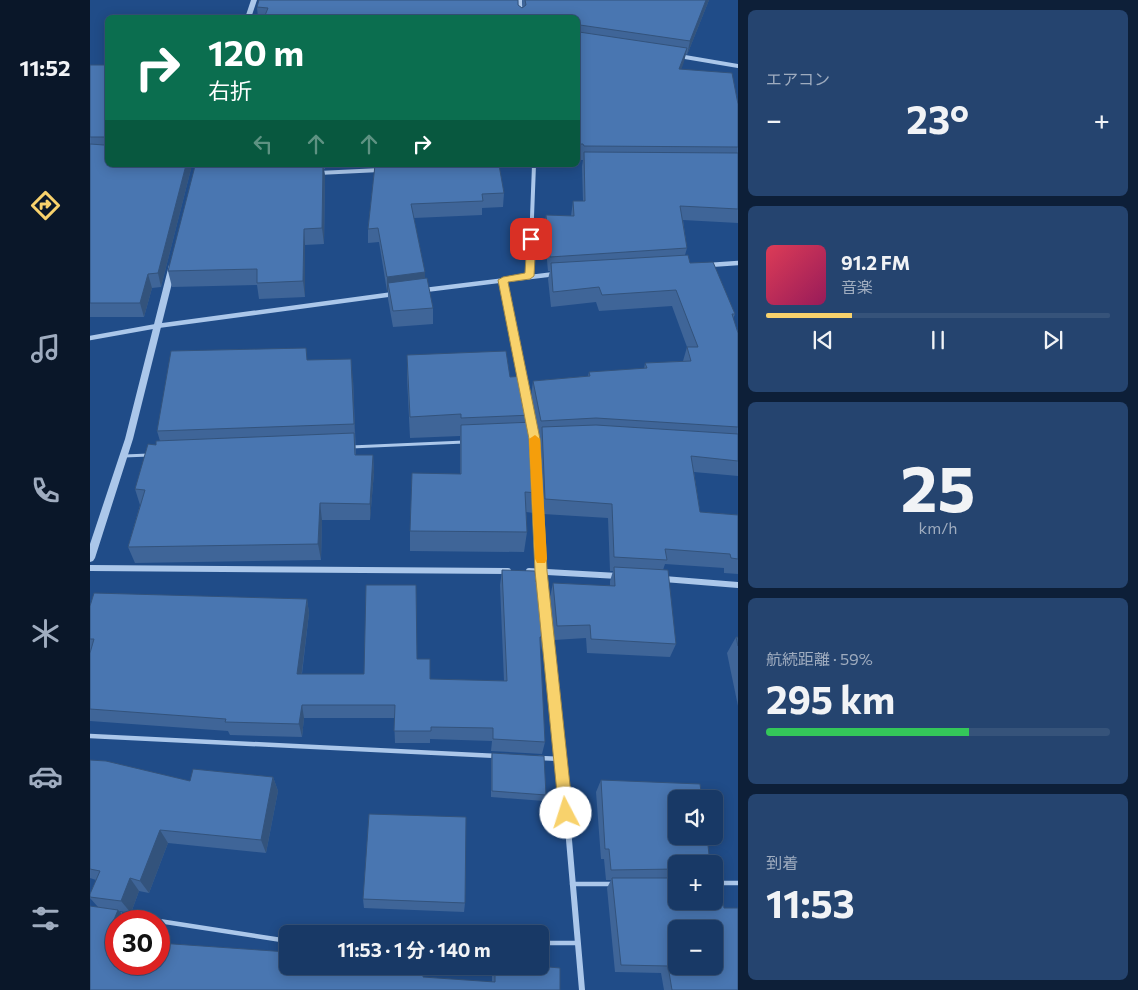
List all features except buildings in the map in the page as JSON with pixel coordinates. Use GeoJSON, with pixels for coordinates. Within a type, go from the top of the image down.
{"type":"FeatureCollection","features":[{"type":"Feature","properties":{"kind":"street"},"geometry":{"type":"LineString","coordinates":[[249,15],[254,0]]}},
{"type":"Feature","properties":{"kind":"street"},"geometry":{"type":"LineString","coordinates":[[520,0],[521,15]]}},
{"type":"Feature","properties":{"kind":"street"},"geometry":{"type":"LineString","coordinates":[[670,55],[738,66]]}},
{"type":"Feature","properties":{"kind":"street"},"geometry":{"type":"LineString","coordinates":[[530,276],[534,167]]}},
{"type":"Feature","properties":{"kind":"street"},"geometry":{"type":"LineString","coordinates":[[313,173],[383,170]]}},
{"type":"Feature","properties":{"kind":"street"},"geometry":{"type":"LineString","coordinates":[[90,558],[124,456],[173,262]]}},
{"type":"Feature","properties":{"kind":"street"},"geometry":{"type":"LineString","coordinates":[[698,266],[738,263]]}},
{"type":"Feature","properties":{"kind":"street"},"geometry":{"type":"LineString","coordinates":[[414,292],[530,276],[560,274]]}},
{"type":"Feature","properties":{"kind":"street"},"geometry":{"type":"LineString","coordinates":[[503,280],[524,383]]}},
{"type":"Feature","properties":{"kind":"street"},"geometry":{"type":"LineString","coordinates":[[90,338],[157,326],[404,293]]}},
{"type":"Feature","properties":{"kind":"street"},"geometry":{"type":"LineString","coordinates":[[537,486],[541,571],[562,760],[582,990]]}},
{"type":"Feature","properties":{"kind":"street"},"geometry":{"type":"LineString","coordinates":[[90,568],[512,571]]}},
{"type":"Feature","properties":{"kind":"street"},"geometry":{"type":"LineString","coordinates":[[522,571],[630,577]]}},
{"type":"Feature","properties":{"kind":"street"},"geometry":{"type":"LineString","coordinates":[[659,579],[738,585]]}},
{"type":"Feature","properties":{"kind":"lane"},"geometry":{"type":"LineString","coordinates":[[349,447],[466,442]]}},
{"type":"Feature","properties":{"kind":"lane"},"geometry":{"type":"LineString","coordinates":[[124,456],[154,455]]}},
{"type":"Feature","properties":{"kind":"lane"},"geometry":{"type":"LineString","coordinates":[[90,736],[503,756]]}},
{"type":"Feature","properties":{"kind":"lane"},"geometry":{"type":"LineString","coordinates":[[532,758],[562,760]]}},
{"type":"Feature","properties":{"kind":"lane"},"geometry":{"type":"LineString","coordinates":[[723,883],[738,883]]}},
{"type":"Feature","properties":{"kind":"lane"},"geometry":{"type":"LineString","coordinates":[[572,884],[620,884]]}},
{"type":"Feature","properties":{"kind":"lane"},"geometry":{"type":"LineString","coordinates":[[170,923],[279,940]]}},
{"type":"Feature","properties":{"kind":"lane"},"geometry":{"type":"LineString","coordinates":[[549,943],[578,943]]}},
{"type":"Feature","properties":{"kind":"slow traffic"},"geometry":{"type":"LineString","coordinates":[[535,439],[541,559]]}},
{"type":"Feature","properties":{"kind":"route"},"geometry":{"type":"LineString","coordinates":[[531,239],[530,276],[503,280],[535,439],[541,571],[566,813]]}}]}
